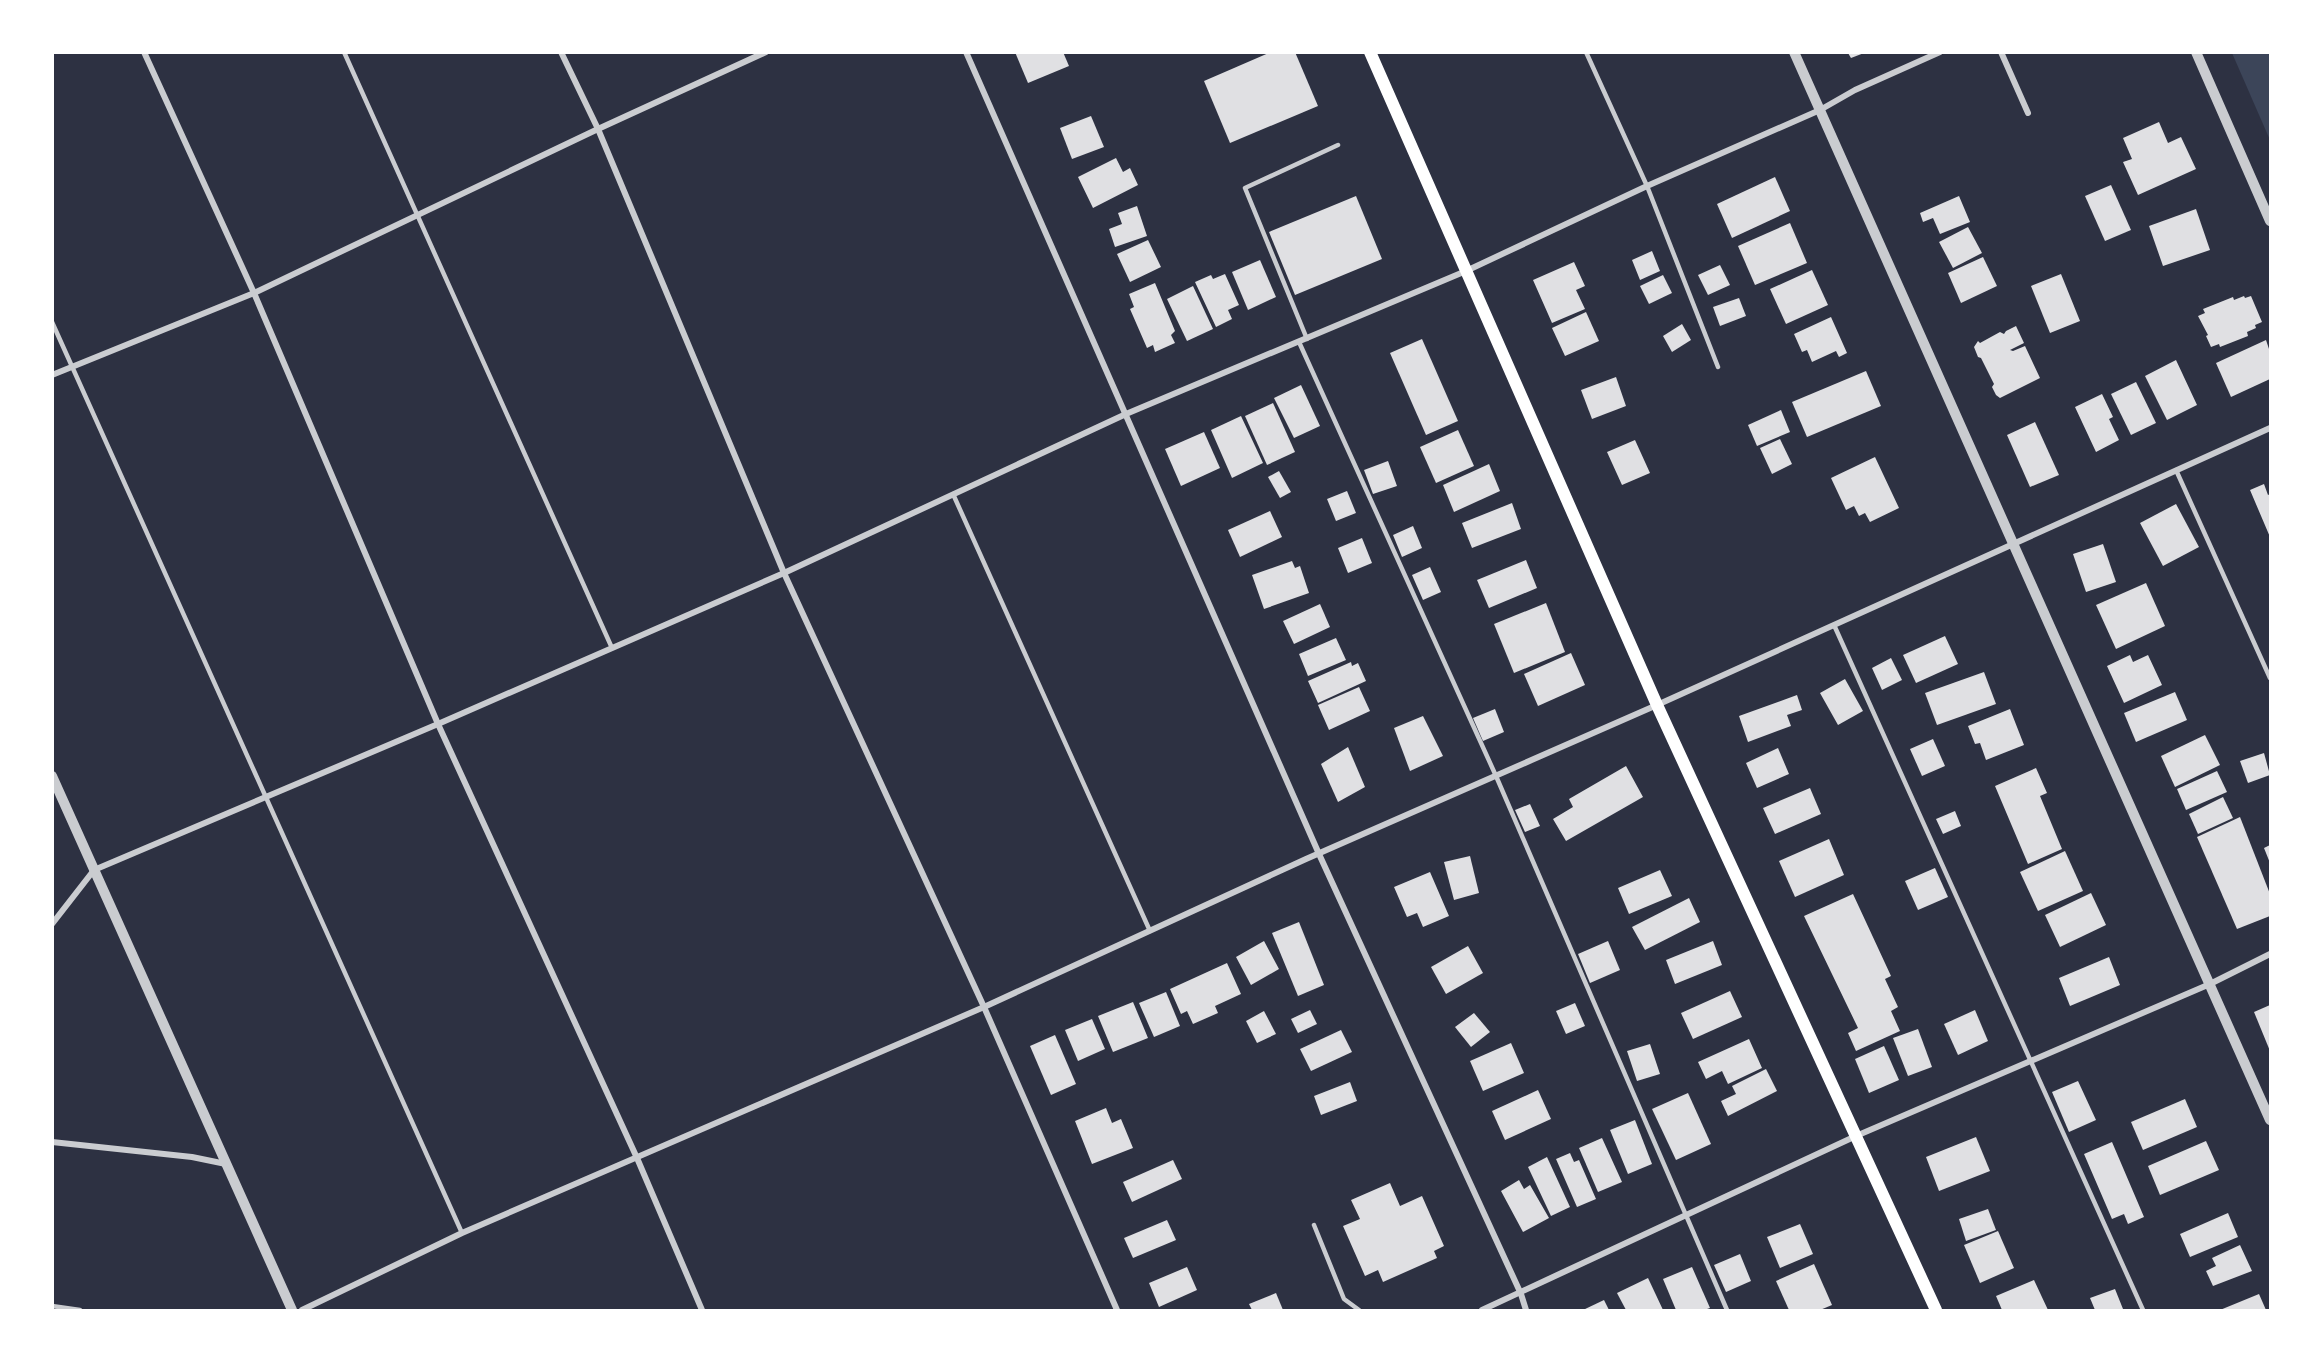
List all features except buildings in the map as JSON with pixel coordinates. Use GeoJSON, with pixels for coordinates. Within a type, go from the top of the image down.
{"type":"FeatureCollection","features":[{"type":"Feature","properties":{"kind":"main road"},"geometry":{"type":"LineString","coordinates":[[1370,52],[1657,705],[1936,1311]]}},
{"type":"Feature","properties":{"kind":"street"},"geometry":{"type":"LineString","coordinates":[[144,52],[254,292],[438,724],[637,1158],[702,1311]]}},
{"type":"Feature","properties":{"kind":"street"},"geometry":{"type":"LineString","coordinates":[[561,52],[598,129],[784,573],[984,1007],[1117,1311]]}},
{"type":"Feature","properties":{"kind":"street"},"geometry":{"type":"LineString","coordinates":[[52,375],[254,292],[755,55],[766,52]]}},
{"type":"Feature","properties":{"kind":"street"},"geometry":{"type":"LineString","coordinates":[[966,52],[1319,854],[1521,1294],[1526,1311]]}},
{"type":"Feature","properties":{"kind":"street"},"geometry":{"type":"LineString","coordinates":[[1794,52],[2271,1120]]}},
{"type":"Feature","properties":{"kind":"street"},"geometry":{"type":"LineString","coordinates":[[52,924],[94,870],[438,724],[784,573],[1126,414],[1466,272],[1647,186],[1820,110],[1856,90],[1940,52]]}},
{"type":"Feature","properties":{"kind":"street"},"geometry":{"type":"LineString","coordinates":[[2001,52],[2028,113]]}},
{"type":"Feature","properties":{"kind":"street"},"geometry":{"type":"LineString","coordinates":[[2196,52],[2271,221]]}},
{"type":"Feature","properties":{"kind":"street"},"geometry":{"type":"LineString","coordinates":[[302,1311],[462,1233],[984,1007],[1319,854],[1657,705],[2271,428]]}},
{"type":"Feature","properties":{"kind":"street"},"geometry":{"type":"LineString","coordinates":[[52,776],[292,1311]]}},
{"type":"Feature","properties":{"kind":"street"},"geometry":{"type":"LineString","coordinates":[[1482,1311],[1856,1136],[2210,984],[2271,954]]}},
{"type":"Feature","properties":{"kind":"street"},"geometry":{"type":"LineString","coordinates":[[52,1142],[192,1157],[226,1164]]}},
{"type":"Feature","properties":{"kind":"lane"},"geometry":{"type":"LineString","coordinates":[[344,52],[612,648]]}},
{"type":"Feature","properties":{"kind":"lane"},"geometry":{"type":"LineString","coordinates":[[1586,52],[1647,186],[1718,367]]}},
{"type":"Feature","properties":{"kind":"lane"},"geometry":{"type":"LineString","coordinates":[[1307,339],[1245,188],[1338,145]]}},
{"type":"Feature","properties":{"kind":"lane"},"geometry":{"type":"LineString","coordinates":[[52,322],[462,1233]]}},
{"type":"Feature","properties":{"kind":"lane"},"geometry":{"type":"LineString","coordinates":[[1299,342],[1496,776],[1727,1311]]}},
{"type":"Feature","properties":{"kind":"lane"},"geometry":{"type":"LineString","coordinates":[[2176,470],[2271,678]]}},
{"type":"Feature","properties":{"kind":"lane"},"geometry":{"type":"LineString","coordinates":[[953,494],[1150,931]]}},
{"type":"Feature","properties":{"kind":"lane"},"geometry":{"type":"LineString","coordinates":[[1834,625],[2143,1311]]}},
{"type":"Feature","properties":{"kind":"lane"},"geometry":{"type":"LineString","coordinates":[[1314,1225],[1344,1299],[1359,1311]]}},
{"type":"Feature","properties":{"kind":"lane"},"geometry":{"type":"LineString","coordinates":[[52,1306],[80,1311]]}},
{"type":"Feature","properties":{"kind":"shaded area"},"geometry":{"type":"Polygon","coordinates":[[[2232,53],[2270,53],[2270,140],[2232,53]]]}}]}
